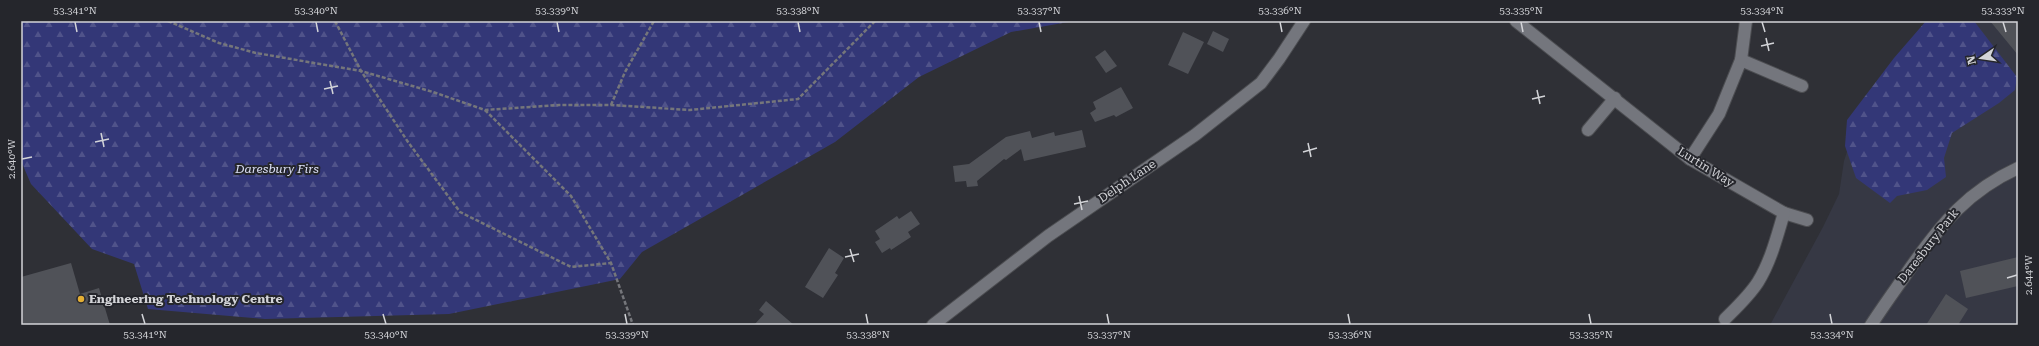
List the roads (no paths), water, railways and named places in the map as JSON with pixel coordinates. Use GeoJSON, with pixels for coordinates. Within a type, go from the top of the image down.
{"type":"FeatureCollection","features":[{"type":"Feature","properties":{"kind":"street","name":"Delph Lane"},"geometry":{"type":"LineString","coordinates":[[933,325],[1048,236],[1195,135],[1261,83],[1304,21]]}},
{"type":"Feature","properties":{"kind":"street","name":"Lurtin Way"},"geometry":{"type":"LineString","coordinates":[[1516,21],[1690,160],[1784,213],[1807,220]]}},
{"type":"Feature","properties":{"kind":"street"},"geometry":{"type":"LineString","coordinates":[[1690,160],[1719,114],[1741,60],[1746,21]]}},
{"type":"Feature","properties":{"kind":"street"},"geometry":{"type":"LineString","coordinates":[[1741,60],[1802,86]]}},
{"type":"Feature","properties":{"kind":"street"},"geometry":{"type":"LineString","coordinates":[[1588,130],[1614,98]]}},
{"type":"Feature","properties":{"kind":"street","name":"Daresbury Park"},"geometry":{"type":"LineString","coordinates":[[1871,325],[1943,224],[1964,202],[1986,185],[2018,168]]}},
{"type":"Feature","properties":{"kind":"street"},"geometry":{"type":"LineString","coordinates":[[1725,319],[1742,302],[1758,282],[1770,257],[1784,213]]}},
{"type":"Feature","properties":{"kind":"place","name":"Engineering Technology Centre"},"geometry":{"type":"Point","coordinates":[81,299]}},
{"type":"Feature","properties":{"kind":"park label","name":"Daresbury Firs"},"geometry":{"type":"Point","coordinates":[277,169]}}]}
